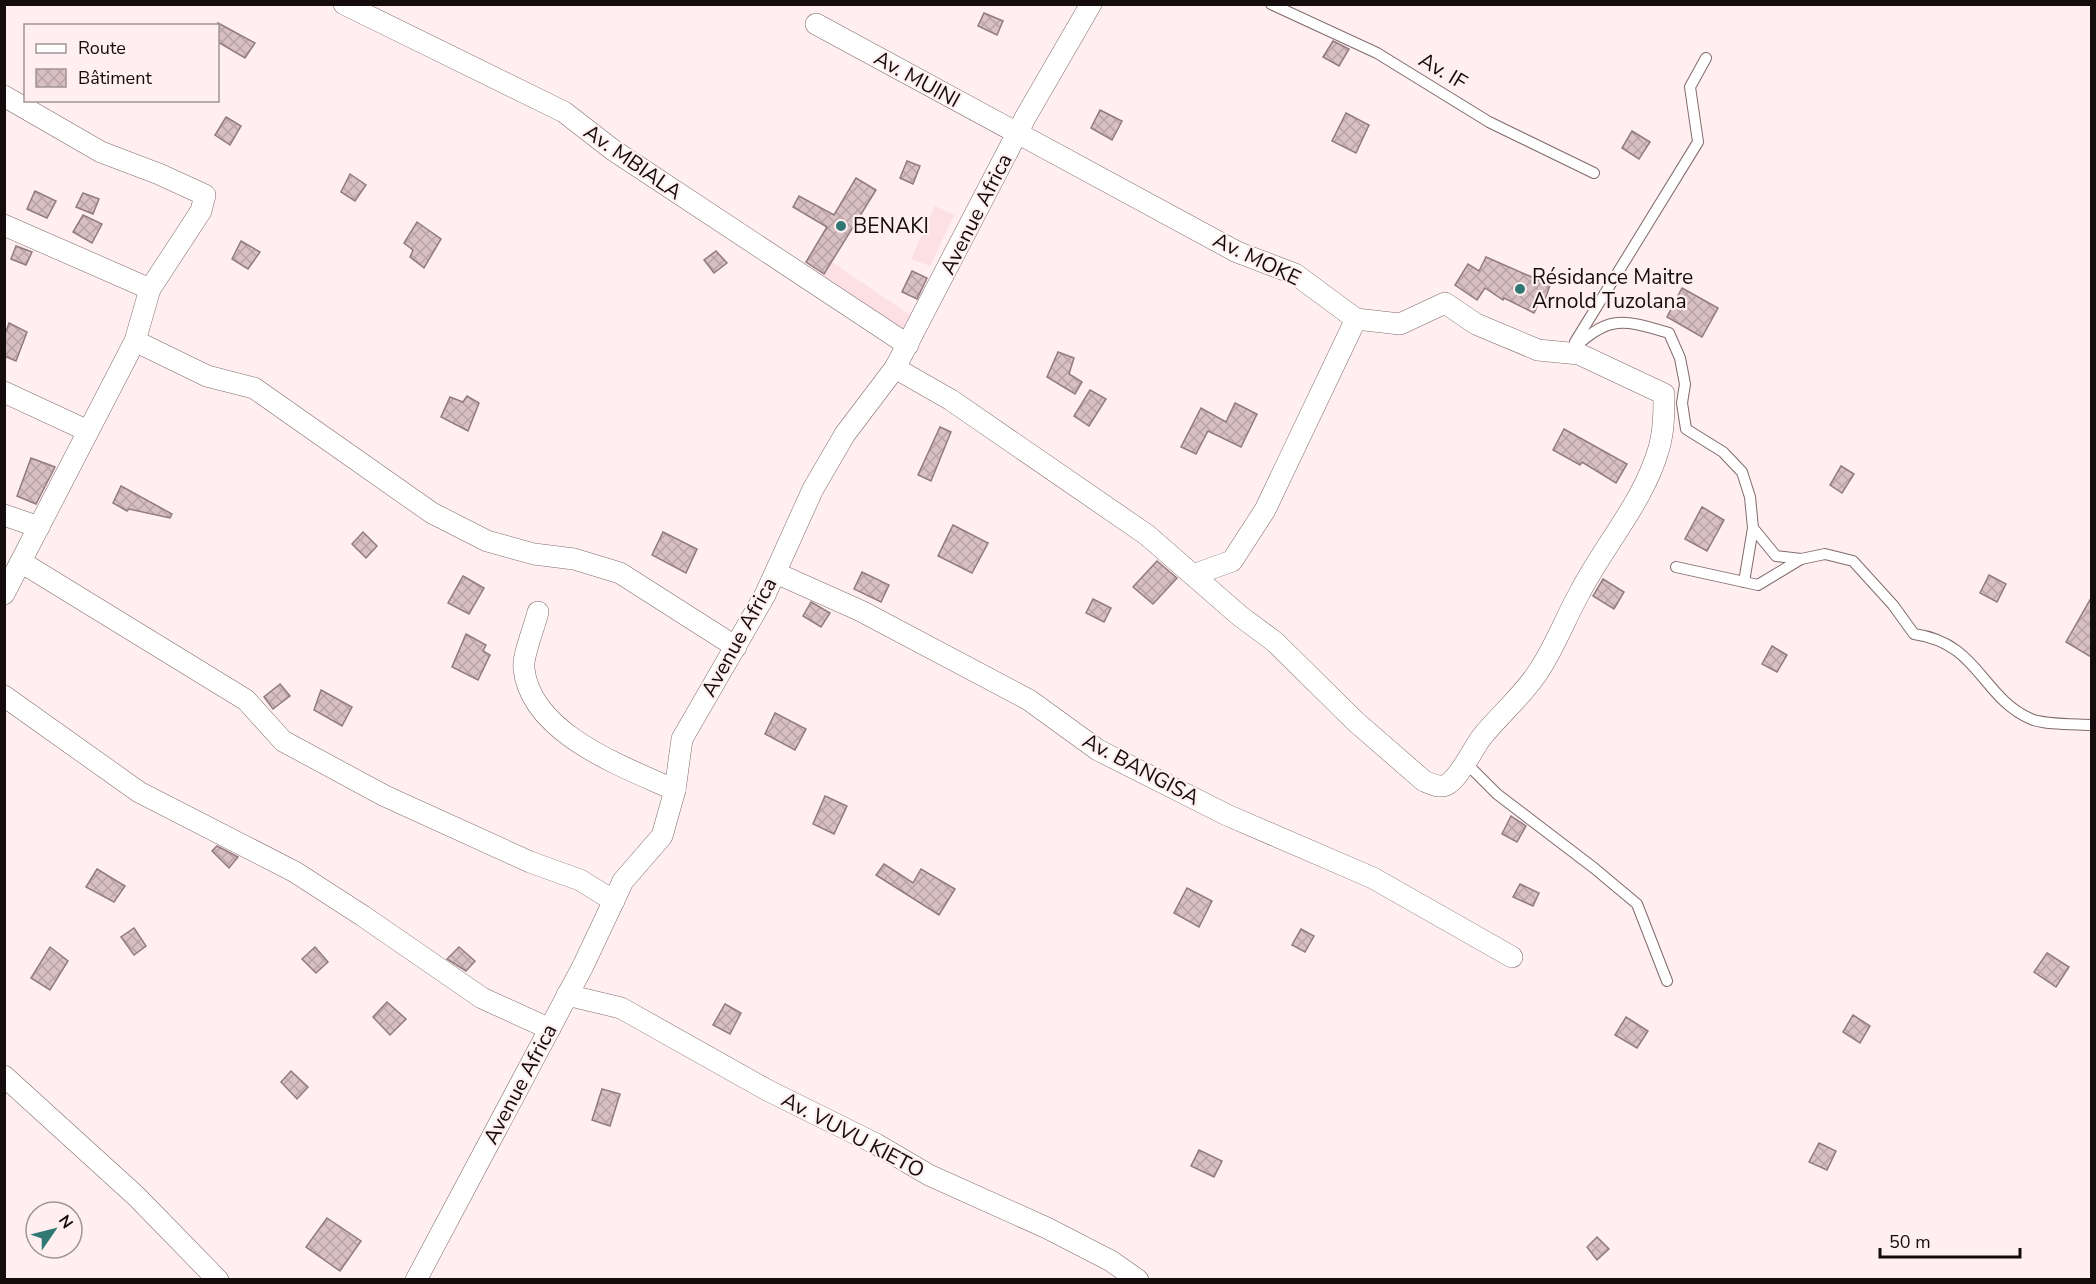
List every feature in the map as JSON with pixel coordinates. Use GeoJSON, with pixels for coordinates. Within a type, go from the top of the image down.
{"type":"FeatureCollection","features":[{"type":"Feature","properties":{"kind":"street","name":"Av. MBIALA"},"geometry":{"type":"LineString","coordinates":[[344,4],[564,112],[613,150],[908,345]]}},
{"type":"Feature","properties":{"kind":"street","name":"Avenue Africa"},"geometry":{"type":"LineString","coordinates":[[416,1280],[550,1029],[623,880],[662,836],[675,790],[682,739],[776,573],[813,489],[845,434],[895,368],[908,345],[1083,7]]}},
{"type":"Feature","properties":{"kind":"street","name":"Av. MUINI"},"geometry":{"type":"LineString","coordinates":[[816,24],[1017,134]]}},
{"type":"Feature","properties":{"kind":"street"},"geometry":{"type":"LineString","coordinates":[[4,96],[101,152],[159,174],[205,195],[201,211],[150,289],[135,341],[4,594]]}},
{"type":"Feature","properties":{"kind":"street","name":"Av. MOKE"},"geometry":{"type":"LineString","coordinates":[[1017,134],[1237,252],[1295,274],[1356,319],[1400,324],[1445,303],[1476,324],[1538,350],[1579,354],[1664,394],[1664,418],[1659,448],[1646,481],[1608,548],[1580,591],[1540,669],[1514,703],[1483,736],[1465,762]]}},
{"type":"Feature","properties":{"kind":"street"},"geometry":{"type":"LineString","coordinates":[[4,225],[150,289]]}},
{"type":"Feature","properties":{"kind":"street"},"geometry":{"type":"LineString","coordinates":[[1193,575],[1232,561],[1265,510],[1356,319]]}},
{"type":"Feature","properties":{"kind":"street"},"geometry":{"type":"LineString","coordinates":[[135,341],[207,376],[254,388],[432,513],[478,536],[534,554],[574,559],[620,573],[736,647]]}},
{"type":"Feature","properties":{"kind":"street"},"geometry":{"type":"LineString","coordinates":[[895,368],[951,400],[1090,494],[1146,535],[1240,616],[1275,642],[1355,721],[1424,781],[1435,786],[1446,786],[1455,778],[1465,762]]}},
{"type":"Feature","properties":{"kind":"street"},"geometry":{"type":"LineString","coordinates":[[4,392],[88,431]]}},
{"type":"Feature","properties":{"kind":"street"},"geometry":{"type":"LineString","coordinates":[[4,515],[39,527]]}},
{"type":"Feature","properties":{"kind":"street"},"geometry":{"type":"LineString","coordinates":[[21,562],[246,700],[284,741],[385,796],[530,862],[580,880],[614,901]]}},
{"type":"Feature","properties":{"kind":"street","name":"Av. BANGISA"},"geometry":{"type":"LineString","coordinates":[[776,573],[861,610],[1029,700],[1098,750],[1227,815],[1373,878],[1512,957]]}},
{"type":"Feature","properties":{"kind":"street"},"geometry":{"type":"LineString","coordinates":[[538,612],[524,668],[537,707],[571,738],[617,764],[675,790]]}},
{"type":"Feature","properties":{"kind":"street"},"geometry":{"type":"LineString","coordinates":[[4,696],[139,792],[295,872],[482,998],[550,1029]]}},
{"type":"Feature","properties":{"kind":"street","name":"Av. VUVU KIETO"},"geometry":{"type":"LineString","coordinates":[[567,995],[621,1008],[767,1090],[876,1144],[929,1175],[1047,1228],[1111,1261],[1137,1280]]}},
{"type":"Feature","properties":{"kind":"street"},"geometry":{"type":"LineString","coordinates":[[4,1076],[136,1196],[218,1280]]}},
{"type":"Feature","properties":{"kind":"lane","name":"Av. IF"},"geometry":{"type":"LineString","coordinates":[[1271,4],[1377,53],[1489,122],[1594,173]]}},
{"type":"Feature","properties":{"kind":"lane"},"geometry":{"type":"LineString","coordinates":[[1568,353],[1698,142],[1690,87],[1706,58]]}},
{"type":"Feature","properties":{"kind":"lane"},"geometry":{"type":"LineString","coordinates":[[1568,353],[1594,329],[1620,321],[1669,333],[1680,358],[1685,384],[1682,402],[1686,429],[1723,452],[1742,472],[1750,497],[1753,528],[1743,582]]}},
{"type":"Feature","properties":{"kind":"lane"},"geometry":{"type":"LineString","coordinates":[[1753,528],[1776,556],[1801,559],[1825,554],[1853,561],[1893,605],[1914,634],[1936,637],[1960,651],[2005,702],[2032,720],[2091,725]]}},
{"type":"Feature","properties":{"kind":"lane"},"geometry":{"type":"LineString","coordinates":[[1676,567],[1758,585],[1801,559]]}},
{"type":"Feature","properties":{"kind":"lane"},"geometry":{"type":"LineString","coordinates":[[1465,762],[1497,794],[1637,904],[1667,981]]}},
{"type":"Feature","properties":{"kind":"shaded area"},"geometry":{"type":"Polygon","coordinates":[[[935,206],[954,215],[930,266],[911,259],[935,206]]]}},
{"type":"Feature","properties":{"kind":"shaded area"},"geometry":{"type":"Polygon","coordinates":[[[832,262],[910,315],[901,332],[823,277],[832,262]]]}},
{"type":"Feature","properties":{"kind":"building"},"geometry":{"type":"Polygon","coordinates":[[[984,13],[1003,21],[997,35],[978,26],[984,13]]]}},
{"type":"Feature","properties":{"kind":"building"},"geometry":{"type":"Polygon","coordinates":[[[218,24],[255,43],[245,58],[219,43],[218,24]]]}},
{"type":"Feature","properties":{"kind":"building"},"geometry":{"type":"Polygon","coordinates":[[[1333,41],[1349,49],[1339,66],[1323,57],[1333,41]]]}},
{"type":"Feature","properties":{"kind":"building"},"geometry":{"type":"Polygon","coordinates":[[[1100,110],[1122,121],[1112,140],[1091,128],[1100,110]]]}},
{"type":"Feature","properties":{"kind":"building"},"geometry":{"type":"Polygon","coordinates":[[[1346,113],[1369,125],[1356,153],[1332,141],[1346,113]]]}},
{"type":"Feature","properties":{"kind":"building"},"geometry":{"type":"Polygon","coordinates":[[[226,117],[241,126],[230,145],[215,135],[226,117]]]}},
{"type":"Feature","properties":{"kind":"building"},"geometry":{"type":"Polygon","coordinates":[[[1632,131],[1650,142],[1639,159],[1622,148],[1632,131]]]}},
{"type":"Feature","properties":{"kind":"building"},"geometry":{"type":"Polygon","coordinates":[[[907,161],[920,166],[913,184],[900,178],[907,161]]]}},
{"type":"Feature","properties":{"kind":"building"},"geometry":{"type":"Polygon","coordinates":[[[350,174],[366,185],[355,201],[341,192],[350,174]]]}},
{"type":"Feature","properties":{"kind":"building","name":"BENAKI"},"geometry":{"type":"Polygon","coordinates":[[[856,178],[876,190],[824,274],[806,262],[827,227],[793,207],[799,196],[834,215],[856,178]]]}},
{"type":"Feature","properties":{"kind":"building"},"geometry":{"type":"Polygon","coordinates":[[[35,191],[56,201],[47,218],[27,209],[35,191]]]}},
{"type":"Feature","properties":{"kind":"building"},"geometry":{"type":"Polygon","coordinates":[[[83,193],[99,199],[93,214],[76,207],[83,193]]]}},
{"type":"Feature","properties":{"kind":"building"},"geometry":{"type":"Polygon","coordinates":[[[83,215],[102,224],[92,243],[73,232],[83,215]]]}},
{"type":"Feature","properties":{"kind":"building"},"geometry":{"type":"Polygon","coordinates":[[[417,222],[441,239],[424,268],[410,257],[413,250],[404,243],[417,222]]]}},
{"type":"Feature","properties":{"kind":"building"},"geometry":{"type":"Polygon","coordinates":[[[241,241],[260,252],[248,269],[232,259],[241,241]]]}},
{"type":"Feature","properties":{"kind":"building"},"geometry":{"type":"Polygon","coordinates":[[[16,246],[32,252],[26,265],[11,259],[16,246]]]}},
{"type":"Feature","properties":{"kind":"building"},"geometry":{"type":"Polygon","coordinates":[[[716,251],[727,263],[714,273],[704,260],[716,251]]]}},
{"type":"Feature","properties":{"kind":"building","name":"Résidance Maitre Arnold Tuzolana"},"geometry":{"type":"Polygon","coordinates":[[[1486,257],[1550,285],[1544,303],[1540,301],[1534,313],[1504,298],[1503,300],[1485,288],[1477,300],[1455,285],[1468,264],[1479,271],[1486,257]]]}},
{"type":"Feature","properties":{"kind":"building"},"geometry":{"type":"Polygon","coordinates":[[[912,271],[927,278],[917,299],[902,292],[912,271]]]}},
{"type":"Feature","properties":{"kind":"building"},"geometry":{"type":"Polygon","coordinates":[[[1682,288],[1718,308],[1702,337],[1667,317],[1682,288]]]}},
{"type":"Feature","properties":{"kind":"building"},"geometry":{"type":"Polygon","coordinates":[[[9,323],[27,332],[16,361],[4,356],[4,337],[9,323]]]}},
{"type":"Feature","properties":{"kind":"building"},"geometry":{"type":"Polygon","coordinates":[[[1058,352],[1074,358],[1069,374],[1082,382],[1075,394],[1047,377],[1058,352]]]}},
{"type":"Feature","properties":{"kind":"building"},"geometry":{"type":"Polygon","coordinates":[[[1090,390],[1106,399],[1089,426],[1074,416],[1090,390]]]}},
{"type":"Feature","properties":{"kind":"building"},"geometry":{"type":"Polygon","coordinates":[[[467,396],[479,403],[468,431],[441,417],[450,397],[463,402],[467,396]]]}},
{"type":"Feature","properties":{"kind":"building"},"geometry":{"type":"Polygon","coordinates":[[[1235,403],[1257,414],[1241,447],[1208,431],[1196,454],[1181,447],[1201,408],[1226,422],[1235,403]]]}},
{"type":"Feature","properties":{"kind":"building"},"geometry":{"type":"Polygon","coordinates":[[[940,427],[951,432],[931,481],[918,475],[940,427]]]}},
{"type":"Feature","properties":{"kind":"building"},"geometry":{"type":"Polygon","coordinates":[[[1564,429],[1627,464],[1616,483],[1582,462],[1580,465],[1553,450],[1564,429]]]}},
{"type":"Feature","properties":{"kind":"building"},"geometry":{"type":"Polygon","coordinates":[[[31,458],[55,467],[36,504],[17,496],[31,458]]]}},
{"type":"Feature","properties":{"kind":"building"},"geometry":{"type":"Polygon","coordinates":[[[1841,466],[1854,474],[1842,493],[1830,485],[1841,466]]]}},
{"type":"Feature","properties":{"kind":"building"},"geometry":{"type":"Polygon","coordinates":[[[121,486],[172,514],[170,518],[129,509],[127,511],[113,503],[121,486]]]}},
{"type":"Feature","properties":{"kind":"building"},"geometry":{"type":"Polygon","coordinates":[[[1702,507],[1724,520],[1707,551],[1685,539],[1702,507]]]}},
{"type":"Feature","properties":{"kind":"building"},"geometry":{"type":"Polygon","coordinates":[[[953,525],[988,543],[972,573],[938,556],[953,525]]]}},
{"type":"Feature","properties":{"kind":"building"},"geometry":{"type":"Polygon","coordinates":[[[363,532],[377,546],[366,558],[352,544],[363,532]]]}},
{"type":"Feature","properties":{"kind":"building"},"geometry":{"type":"Polygon","coordinates":[[[663,532],[697,549],[686,573],[652,555],[663,532]]]}},
{"type":"Feature","properties":{"kind":"building"},"geometry":{"type":"Polygon","coordinates":[[[1157,561],[1177,578],[1153,604],[1133,587],[1157,561]]]}},
{"type":"Feature","properties":{"kind":"building"},"geometry":{"type":"Polygon","coordinates":[[[862,572],[889,585],[881,602],[854,589],[862,572]]]}},
{"type":"Feature","properties":{"kind":"building"},"geometry":{"type":"Polygon","coordinates":[[[1989,575],[2006,584],[1997,602],[1980,593],[1989,575]]]}},
{"type":"Feature","properties":{"kind":"building"},"geometry":{"type":"Polygon","coordinates":[[[463,576],[484,588],[469,614],[448,603],[463,576]]]}},
{"type":"Feature","properties":{"kind":"building"},"geometry":{"type":"Polygon","coordinates":[[[1603,579],[1624,592],[1614,609],[1593,596],[1603,579]]]}},
{"type":"Feature","properties":{"kind":"building"},"geometry":{"type":"Polygon","coordinates":[[[2091,598],[2091,657],[2066,642],[2091,598]]]}},
{"type":"Feature","properties":{"kind":"building"},"geometry":{"type":"Polygon","coordinates":[[[1093,599],[1111,608],[1104,622],[1086,613],[1093,599]]]}},
{"type":"Feature","properties":{"kind":"building"},"geometry":{"type":"Polygon","coordinates":[[[811,602],[830,613],[821,627],[803,616],[811,602]]]}},
{"type":"Feature","properties":{"kind":"building"},"geometry":{"type":"Polygon","coordinates":[[[466,634],[486,645],[483,651],[490,655],[478,680],[452,667],[466,634]]]}},
{"type":"Feature","properties":{"kind":"building"},"geometry":{"type":"Polygon","coordinates":[[[1772,646],[1787,655],[1777,672],[1762,664],[1772,646]]]}},
{"type":"Feature","properties":{"kind":"building"},"geometry":{"type":"Polygon","coordinates":[[[280,684],[290,696],[273,709],[264,697],[280,684]]]}},
{"type":"Feature","properties":{"kind":"building"},"geometry":{"type":"Polygon","coordinates":[[[321,690],[352,707],[342,726],[314,710],[321,690]]]}},
{"type":"Feature","properties":{"kind":"building"},"geometry":{"type":"Polygon","coordinates":[[[775,713],[806,729],[795,750],[765,734],[775,713]]]}},
{"type":"Feature","properties":{"kind":"building"},"geometry":{"type":"Polygon","coordinates":[[[825,796],[847,806],[834,834],[813,824],[825,796]]]}},
{"type":"Feature","properties":{"kind":"building"},"geometry":{"type":"Polygon","coordinates":[[[1511,816],[1526,826],[1517,842],[1502,834],[1511,816]]]}},
{"type":"Feature","properties":{"kind":"building"},"geometry":{"type":"Polygon","coordinates":[[[217,846],[238,857],[229,868],[212,851],[217,846]]]}},
{"type":"Feature","properties":{"kind":"building"},"geometry":{"type":"Polygon","coordinates":[[[884,864],[913,883],[921,869],[955,889],[939,915],[876,875],[884,864]]]}},
{"type":"Feature","properties":{"kind":"building"},"geometry":{"type":"Polygon","coordinates":[[[97,869],[125,886],[114,902],[86,887],[97,869]]]}},
{"type":"Feature","properties":{"kind":"building"},"geometry":{"type":"Polygon","coordinates":[[[1520,884],[1539,893],[1533,906],[1513,897],[1520,884]]]}},
{"type":"Feature","properties":{"kind":"building"},"geometry":{"type":"Polygon","coordinates":[[[1187,888],[1212,901],[1199,927],[1174,913],[1187,888]]]}},
{"type":"Feature","properties":{"kind":"building"},"geometry":{"type":"Polygon","coordinates":[[[134,928],[146,946],[134,955],[121,937],[134,928]]]}},
{"type":"Feature","properties":{"kind":"building"},"geometry":{"type":"Polygon","coordinates":[[[1301,929],[1314,936],[1305,952],[1292,945],[1301,929]]]}},
{"type":"Feature","properties":{"kind":"building"},"geometry":{"type":"Polygon","coordinates":[[[50,947],[68,961],[50,990],[31,978],[50,947]]]}},
{"type":"Feature","properties":{"kind":"building"},"geometry":{"type":"Polygon","coordinates":[[[315,947],[328,962],[316,973],[302,959],[315,947]]]}},
{"type":"Feature","properties":{"kind":"building"},"geometry":{"type":"Polygon","coordinates":[[[459,947],[475,961],[466,971],[447,959],[459,947]]]}},
{"type":"Feature","properties":{"kind":"building"},"geometry":{"type":"Polygon","coordinates":[[[2047,953],[2069,967],[2056,987],[2034,972],[2047,953]]]}},
{"type":"Feature","properties":{"kind":"building"},"geometry":{"type":"Polygon","coordinates":[[[387,1002],[406,1019],[390,1035],[373,1017],[387,1002]]]}},
{"type":"Feature","properties":{"kind":"building"},"geometry":{"type":"Polygon","coordinates":[[[725,1004],[741,1013],[730,1034],[713,1025],[725,1004]]]}},
{"type":"Feature","properties":{"kind":"building"},"geometry":{"type":"Polygon","coordinates":[[[1853,1015],[1870,1026],[1860,1043],[1843,1032],[1853,1015]]]}},
{"type":"Feature","properties":{"kind":"building"},"geometry":{"type":"Polygon","coordinates":[[[1626,1017],[1648,1031],[1637,1048],[1615,1035],[1626,1017]]]}},
{"type":"Feature","properties":{"kind":"building"},"geometry":{"type":"Polygon","coordinates":[[[291,1071],[308,1087],[297,1099],[281,1082],[291,1071]]]}},
{"type":"Feature","properties":{"kind":"building"},"geometry":{"type":"Polygon","coordinates":[[[602,1089],[620,1094],[610,1126],[592,1120],[602,1089]]]}},
{"type":"Feature","properties":{"kind":"building"},"geometry":{"type":"Polygon","coordinates":[[[1819,1143],[1836,1151],[1827,1170],[1809,1162],[1819,1143]]]}},
{"type":"Feature","properties":{"kind":"building"},"geometry":{"type":"Polygon","coordinates":[[[1199,1150],[1222,1161],[1214,1177],[1191,1166],[1199,1150]]]}},
{"type":"Feature","properties":{"kind":"building"},"geometry":{"type":"Polygon","coordinates":[[[327,1218],[361,1241],[340,1271],[306,1247],[327,1218]]]}},
{"type":"Feature","properties":{"kind":"building"},"geometry":{"type":"Polygon","coordinates":[[[1597,1237],[1609,1249],[1597,1260],[1587,1247],[1597,1237]]]}},
{"type":"Feature","properties":{"kind":"place","name":"BENAKI"},"geometry":{"type":"Point","coordinates":[841,226]}},
{"type":"Feature","properties":{"kind":"place","name":"Résidance Maitre Arnold Tuzolana"},"geometry":{"type":"Point","coordinates":[1520,289]}}]}
